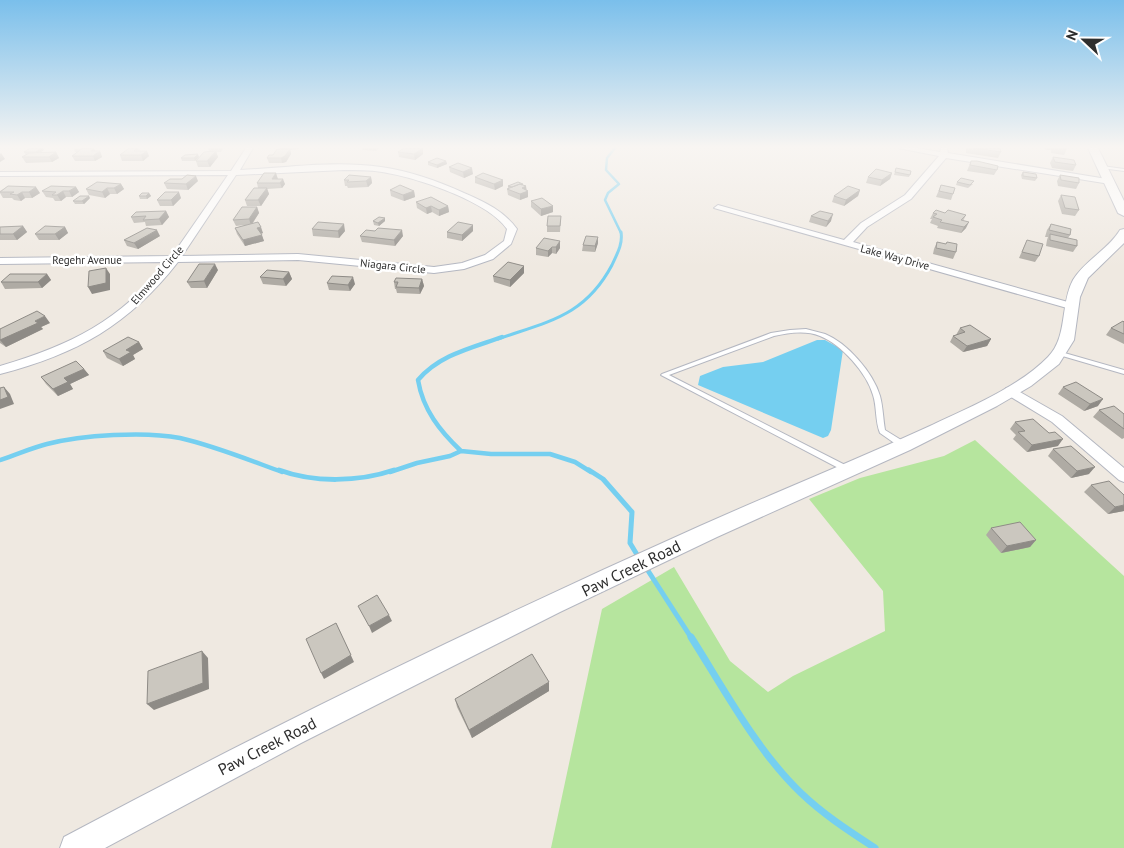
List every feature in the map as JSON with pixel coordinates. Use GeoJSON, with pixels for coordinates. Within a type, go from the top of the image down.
{"type":"FeatureCollection","features":[{"type":"Feature","properties":{"kind":"street","name":"Elmwood Circle"},"geometry":{"type":"LineString","coordinates":[[0,370],[59,350],[101,330],[139,298],[173,259],[223,188]]}},
{"type":"Feature","properties":{"kind":"street","name":"Niagara Circle"},"geometry":{"type":"LineString","coordinates":[[173,259],[298,257],[434,270],[464,266],[483,260],[499,250],[511,235],[512,229],[508,220],[498,213],[442,188]]}},
{"type":"Feature","properties":{"kind":"street"},"geometry":{"type":"LineString","coordinates":[[846,244],[864,225],[908,197],[916,188]]}},
{"type":"Feature","properties":{"kind":"street"},"geometry":{"type":"LineString","coordinates":[[1113,188],[1124,213]]}},
{"type":"Feature","properties":{"kind":"street","name":"Lake Way Drive"},"geometry":{"type":"LineString","coordinates":[[718,208],[1071,306]]}},
{"type":"Feature","properties":{"kind":"street","name":"Paw Creek Road"},"geometry":{"type":"LineString","coordinates":[[75,848],[183,788],[268,744],[662,553],[904,445],[1011,391],[1040,372],[1060,354],[1069,334],[1071,306],[1078,284],[1084,273],[1123,235]]}},
{"type":"Feature","properties":{"kind":"street","name":"Regehr Avenue"},"geometry":{"type":"LineString","coordinates":[[0,261],[173,259]]}},
{"type":"Feature","properties":{"kind":"street"},"geometry":{"type":"LineString","coordinates":[[1011,391],[1057,419],[1124,476]]}},
{"type":"Feature","properties":{"kind":"lane"},"geometry":{"type":"LineString","coordinates":[[848,470],[664,375],[771,334],[800,330],[817,332],[836,341],[862,368],[873,385],[878,400],[882,431],[904,445]]}},
{"type":"Feature","properties":{"kind":"lane"},"geometry":{"type":"LineString","coordinates":[[1060,354],[1124,372]]}},
{"type":"Feature","properties":{"kind":"green space"},"geometry":{"type":"Polygon","coordinates":[[[975,440],[1124,576],[1124,848],[551,848],[602,609],[674,567],[730,661],[768,692],[793,676],[885,631],[883,591],[809,499],[860,478],[944,456],[975,440]]]}},
{"type":"Feature","properties":{"kind":"water"},"geometry":{"type":"Polygon","coordinates":[[[817,340],[825,340],[843,350],[831,430],[828,436],[823,438],[698,385],[700,376],[723,367],[763,362],[817,340]]]}},
{"type":"Feature","properties":{"kind":"building"},"geometry":{"type":"Polygon","coordinates":[[[6,188],[35,188],[29,192],[22,192],[17,195],[10,194],[14,192],[0,192],[6,188]]]}},
{"type":"Feature","properties":{"kind":"building"},"geometry":{"type":"Polygon","coordinates":[[[48,188],[75,188],[57,195],[52,195],[56,192],[42,191],[48,188]]]}},
{"type":"Feature","properties":{"kind":"building"},"geometry":{"type":"Polygon","coordinates":[[[107,188],[102,192],[86,189],[115,188],[107,188]]]}},
{"type":"Feature","properties":{"kind":"building"},"geometry":{"type":"Polygon","coordinates":[[[254,188],[267,188],[258,200],[245,200],[254,188]]]}},
{"type":"Feature","properties":{"kind":"building"},"geometry":{"type":"Polygon","coordinates":[[[395,188],[406,188],[414,191],[403,195],[390,190],[395,188]]]}},
{"type":"Feature","properties":{"kind":"building"},"geometry":{"type":"Polygon","coordinates":[[[523,188],[528,191],[520,194],[507,189],[523,188]]]}},
{"type":"Feature","properties":{"kind":"building"},"geometry":{"type":"Polygon","coordinates":[[[846,188],[860,190],[846,200],[834,196],[846,188]]]}},
{"type":"Feature","properties":{"kind":"building"},"geometry":{"type":"Polygon","coordinates":[[[940,188],[955,188],[953,194],[939,191],[940,188]]]}},
{"type":"Feature","properties":{"kind":"building"},"geometry":{"type":"Polygon","coordinates":[[[165,192],[179,192],[171,200],[157,200],[165,192]]]}},
{"type":"Feature","properties":{"kind":"building"},"geometry":{"type":"Polygon","coordinates":[[[142,193],[149,193],[146,196],[139,196],[142,193]]]}},
{"type":"Feature","properties":{"kind":"building"},"geometry":{"type":"Polygon","coordinates":[[[1061,195],[1075,197],[1079,210],[1065,208],[1061,195]]]}},
{"type":"Feature","properties":{"kind":"building"},"geometry":{"type":"Polygon","coordinates":[[[80,196],[89,196],[82,201],[73,201],[80,196]]]}},
{"type":"Feature","properties":{"kind":"building"},"geometry":{"type":"Polygon","coordinates":[[[431,197],[448,206],[439,210],[431,206],[426,208],[416,202],[431,197]]]}},
{"type":"Feature","properties":{"kind":"building"},"geometry":{"type":"Polygon","coordinates":[[[542,198],[553,206],[541,209],[531,201],[542,198]]]}},
{"type":"Feature","properties":{"kind":"building"},"geometry":{"type":"Polygon","coordinates":[[[242,207],[257,207],[249,219],[233,220],[242,207]]]}},
{"type":"Feature","properties":{"kind":"building"},"geometry":{"type":"Polygon","coordinates":[[[936,210],[945,213],[948,210],[966,215],[961,220],[969,222],[964,227],[940,222],[942,220],[933,217],[937,214],[933,213],[936,210]]]}},
{"type":"Feature","properties":{"kind":"building"},"geometry":{"type":"Polygon","coordinates":[[[166,211],[159,219],[143,220],[146,216],[131,217],[136,212],[166,211]]]}},
{"type":"Feature","properties":{"kind":"building"},"geometry":{"type":"Polygon","coordinates":[[[820,211],[833,214],[828,221],[811,216],[820,211]]]}},
{"type":"Feature","properties":{"kind":"building"},"geometry":{"type":"Polygon","coordinates":[[[548,216],[561,216],[560,226],[547,226],[548,216]]]}},
{"type":"Feature","properties":{"kind":"building"},"geometry":{"type":"Polygon","coordinates":[[[379,217],[385,218],[378,223],[373,221],[379,217]]]}},
{"type":"Feature","properties":{"kind":"building"},"geometry":{"type":"Polygon","coordinates":[[[258,222],[261,227],[257,228],[262,235],[243,240],[235,228],[258,222]]]}},
{"type":"Feature","properties":{"kind":"building"},"geometry":{"type":"Polygon","coordinates":[[[318,222],[344,224],[338,231],[312,229],[318,222]]]}},
{"type":"Feature","properties":{"kind":"building"},"geometry":{"type":"Polygon","coordinates":[[[458,222],[473,225],[462,235],[447,232],[458,222]]]}},
{"type":"Feature","properties":{"kind":"building"},"geometry":{"type":"Polygon","coordinates":[[[1051,224],[1071,229],[1070,235],[1049,230],[1051,224]]]}},
{"type":"Feature","properties":{"kind":"building"},"geometry":{"type":"Polygon","coordinates":[[[23,226],[13,234],[0,234],[0,227],[23,226]]]}},
{"type":"Feature","properties":{"kind":"building"},"geometry":{"type":"Polygon","coordinates":[[[45,226],[65,227],[55,234],[35,234],[45,226]]]}},
{"type":"Feature","properties":{"kind":"building"},"geometry":{"type":"Polygon","coordinates":[[[147,228],[157,230],[134,243],[124,240],[147,228]]]}},
{"type":"Feature","properties":{"kind":"building"},"geometry":{"type":"Polygon","coordinates":[[[378,228],[402,230],[394,240],[360,236],[366,230],[375,231],[378,228]]]}},
{"type":"Feature","properties":{"kind":"building"},"geometry":{"type":"Polygon","coordinates":[[[1050,234],[1077,240],[1077,246],[1050,240],[1050,234]]]}},
{"type":"Feature","properties":{"kind":"building"},"geometry":{"type":"Polygon","coordinates":[[[586,236],[598,237],[595,246],[583,245],[586,236]]]}},
{"type":"Feature","properties":{"kind":"building"},"geometry":{"type":"Polygon","coordinates":[[[544,238],[560,241],[556,247],[552,247],[548,251],[536,248],[544,238]]]}},
{"type":"Feature","properties":{"kind":"building"},"geometry":{"type":"Polygon","coordinates":[[[1027,240],[1043,244],[1039,256],[1022,252],[1027,240]]]}},
{"type":"Feature","properties":{"kind":"building"},"geometry":{"type":"Polygon","coordinates":[[[937,242],[957,244],[956,252],[936,248],[937,242]]]}},
{"type":"Feature","properties":{"kind":"building"},"geometry":{"type":"Polygon","coordinates":[[[508,262],[524,266],[510,280],[493,276],[508,262]]]}},
{"type":"Feature","properties":{"kind":"building"},"geometry":{"type":"Polygon","coordinates":[[[199,264],[215,264],[204,281],[187,282],[199,264]]]}},
{"type":"Feature","properties":{"kind":"building"},"geometry":{"type":"Polygon","coordinates":[[[106,268],[106,283],[88,287],[89,271],[106,268]]]}},
{"type":"Feature","properties":{"kind":"building"},"geometry":{"type":"Polygon","coordinates":[[[267,270],[289,272],[283,279],[260,277],[267,270]]]}},
{"type":"Feature","properties":{"kind":"building"},"geometry":{"type":"Polygon","coordinates":[[[10,274],[47,274],[38,282],[1,282],[10,274]]]}},
{"type":"Feature","properties":{"kind":"building"},"geometry":{"type":"Polygon","coordinates":[[[332,276],[353,277],[348,285],[327,283],[332,276]]]}},
{"type":"Feature","properties":{"kind":"building"},"geometry":{"type":"Polygon","coordinates":[[[396,278],[422,279],[419,288],[396,287],[398,282],[394,282],[396,278]]]}},
{"type":"Feature","properties":{"kind":"building"},"geometry":{"type":"Polygon","coordinates":[[[37,311],[45,316],[35,321],[38,323],[0,340],[0,329],[37,311]]]}},
{"type":"Feature","properties":{"kind":"building"},"geometry":{"type":"Polygon","coordinates":[[[1123,321],[1124,334],[1111,328],[1123,321]]]}},
{"type":"Feature","properties":{"kind":"building"},"geometry":{"type":"Polygon","coordinates":[[[970,325],[991,339],[967,346],[953,336],[965,332],[960,328],[970,325]]]}},
{"type":"Feature","properties":{"kind":"building"},"geometry":{"type":"Polygon","coordinates":[[[128,337],[139,342],[126,350],[131,352],[119,359],[103,351],[128,337]]]}},
{"type":"Feature","properties":{"kind":"building"},"geometry":{"type":"Polygon","coordinates":[[[76,361],[84,369],[64,378],[68,382],[53,389],[41,377],[76,361]]]}},
{"type":"Feature","properties":{"kind":"building"},"geometry":{"type":"Polygon","coordinates":[[[1076,382],[1103,399],[1090,404],[1063,387],[1076,382]]]}},
{"type":"Feature","properties":{"kind":"building"},"geometry":{"type":"Polygon","coordinates":[[[4,387],[8,397],[0,400],[0,388],[4,387]]]}},
{"type":"Feature","properties":{"kind":"building"},"geometry":{"type":"Polygon","coordinates":[[[1114,406],[1124,414],[1124,429],[1099,410],[1114,406]]]}},
{"type":"Feature","properties":{"kind":"building"},"geometry":{"type":"Polygon","coordinates":[[[1033,419],[1049,433],[1055,432],[1063,439],[1032,445],[1018,432],[1025,431],[1015,422],[1033,419]]]}},
{"type":"Feature","properties":{"kind":"building"},"geometry":{"type":"Polygon","coordinates":[[[1071,446],[1095,467],[1077,471],[1053,449],[1071,446]]]}},
{"type":"Feature","properties":{"kind":"building"},"geometry":{"type":"Polygon","coordinates":[[[1109,481],[1124,495],[1124,505],[1115,507],[1091,485],[1109,481]]]}},
{"type":"Feature","properties":{"kind":"building"},"geometry":{"type":"Polygon","coordinates":[[[1020,522],[1036,540],[1007,546],[991,528],[1020,522]]]}},
{"type":"Feature","properties":{"kind":"building"},"geometry":{"type":"Polygon","coordinates":[[[377,595],[389,615],[369,626],[358,606],[377,595]]]}},
{"type":"Feature","properties":{"kind":"building"},"geometry":{"type":"Polygon","coordinates":[[[336,623],[351,655],[321,673],[306,639],[336,623]]]}},
{"type":"Feature","properties":{"kind":"building"},"geometry":{"type":"Polygon","coordinates":[[[202,651],[203,683],[147,704],[148,671],[202,651]]]}},
{"type":"Feature","properties":{"kind":"building"},"geometry":{"type":"Polygon","coordinates":[[[532,654],[549,682],[469,730],[455,699],[532,654]]]}},
{"type":"Feature","properties":{"kind":"waterway"},"geometry":{"type":"LineString","coordinates":[[615,188],[608,193],[605,200],[621,233]]}},
{"type":"Feature","properties":{"kind":"waterway"},"geometry":{"type":"LineString","coordinates":[[498,339],[564,314],[590,296],[601,282],[618,253],[621,233]]}},
{"type":"Feature","properties":{"kind":"waterway"},"geometry":{"type":"LineString","coordinates":[[461,451],[446,436],[428,410],[420,391],[418,380],[426,371],[446,358],[502,337]]}},
{"type":"Feature","properties":{"kind":"waterway"},"geometry":{"type":"LineString","coordinates":[[0,460],[61,441],[132,434],[166,436],[193,441],[282,472]]}},
{"type":"Feature","properties":{"kind":"waterway"},"geometry":{"type":"LineString","coordinates":[[390,472],[417,463],[450,456],[461,451]]}},
{"type":"Feature","properties":{"kind":"waterway"},"geometry":{"type":"LineString","coordinates":[[461,451],[491,454],[550,454],[575,462],[591,472]]}},
{"type":"Feature","properties":{"kind":"waterway"},"geometry":{"type":"LineString","coordinates":[[279,470],[322,479],[351,479],[394,470]]}},
{"type":"Feature","properties":{"kind":"waterway"},"geometry":{"type":"LineString","coordinates":[[589,470],[603,479],[632,512],[630,543],[639,558]]}},
{"type":"Feature","properties":{"kind":"waterway"},"geometry":{"type":"LineString","coordinates":[[645,566],[692,639]]}},
{"type":"Feature","properties":{"kind":"waterway"},"geometry":{"type":"LineString","coordinates":[[691,637],[742,719],[785,776],[819,808],[875,848]]}}]}
